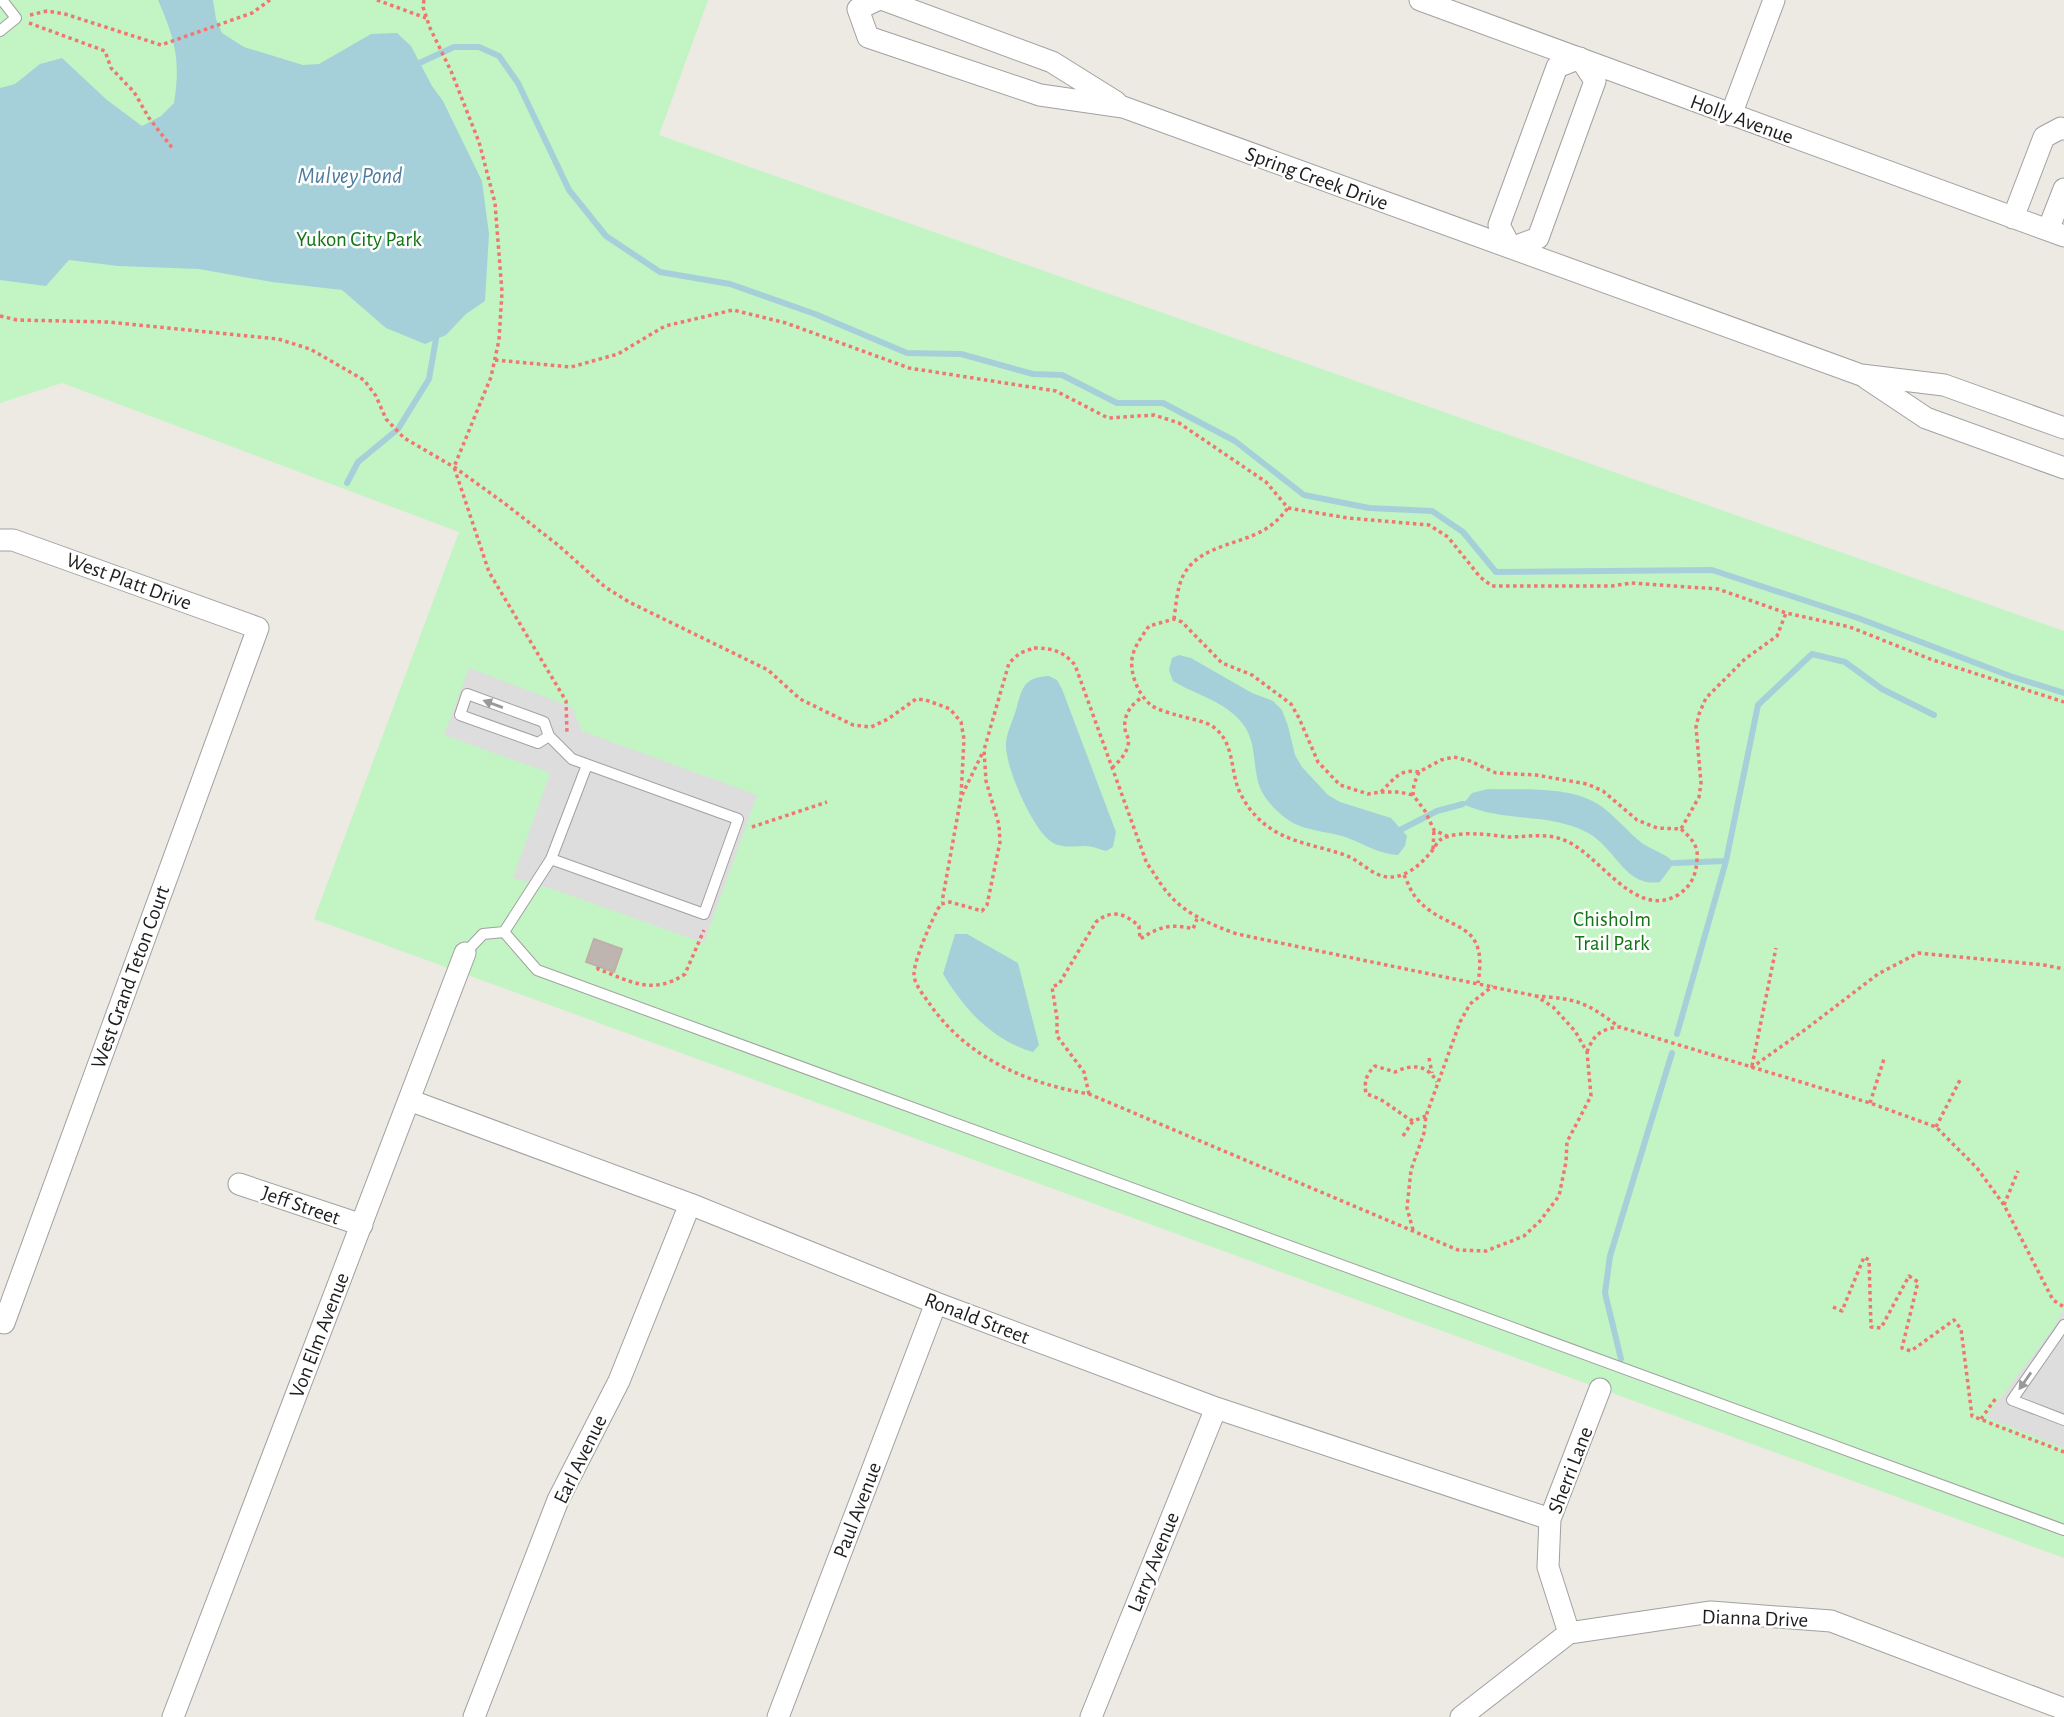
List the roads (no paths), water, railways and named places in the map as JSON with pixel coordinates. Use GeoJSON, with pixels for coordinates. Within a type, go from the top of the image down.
{"type":"FeatureCollection","features":[{"type":"Feature","properties":{"kind":"street","name":"Spring Creek Drive"},"geometry":{"type":"LineString","coordinates":[[877,0],[858,9],[868,37],[1040,95],[1123,107],[1861,375],[1944,385],[2064,428]]}},
{"type":"Feature","properties":{"kind":"street","name":"Spring Creek Drive"},"geometry":{"type":"LineString","coordinates":[[884,0],[1052,62],[1123,107]]}},
{"type":"Feature","properties":{"kind":"street","name":"Holly Avenue"},"geometry":{"type":"LineString","coordinates":[[1420,0],[1450,5],[1731,115],[2056,233]]}},
{"type":"Feature","properties":{"kind":"street"},"geometry":{"type":"LineString","coordinates":[[1731,115],[1774,0]]}},
{"type":"Feature","properties":{"kind":"street"},"geometry":{"type":"LineString","coordinates":[[1580,58],[1595,82],[1538,238],[1511,248],[1499,225],[1557,67],[1580,58]]}},
{"type":"Feature","properties":{"kind":"street"},"geometry":{"type":"LineString","coordinates":[[2013,218],[2044,137],[2064,129]]}},
{"type":"Feature","properties":{"kind":"street"},"geometry":{"type":"LineString","coordinates":[[2056,233],[2064,189]]}},
{"type":"Feature","properties":{"kind":"street","name":"Spring Creek Drive"},"geometry":{"type":"LineString","coordinates":[[1861,375],[1926,418],[2064,468]]}},
{"type":"Feature","properties":{"kind":"street","name":"West Platt Drive"},"geometry":{"type":"LineString","coordinates":[[0,540],[13,540],[258,628]]}},
{"type":"Feature","properties":{"kind":"street","name":"West Grand Teton Court"},"geometry":{"type":"LineString","coordinates":[[0,1321],[4,1323],[258,628]]}},
{"type":"Feature","properties":{"kind":"street","name":"Von Elm Avenue"},"geometry":{"type":"LineString","coordinates":[[173,1717],[465,953]]}},
{"type":"Feature","properties":{"kind":"street","name":"Ronald Street"},"geometry":{"type":"LineString","coordinates":[[409,1100],[690,1204],[936,1303],[1216,1408],[1550,1519]]}},
{"type":"Feature","properties":{"kind":"street","name":"Jeff Street"},"geometry":{"type":"LineString","coordinates":[[239,1184],[362,1225]]}},
{"type":"Feature","properties":{"kind":"street","name":"Earl Avenue"},"geometry":{"type":"LineString","coordinates":[[474,1717],[558,1500],[619,1381],[690,1204]]}},
{"type":"Feature","properties":{"kind":"street","name":"Paul Avenue"},"geometry":{"type":"LineString","coordinates":[[778,1717],[936,1303]]}},
{"type":"Feature","properties":{"kind":"street","name":"Sherri Lane"},"geometry":{"type":"LineString","coordinates":[[1569,1633],[1548,1567],[1550,1519],[1600,1389]]}},
{"type":"Feature","properties":{"kind":"street","name":"Larry Avenue"},"geometry":{"type":"LineString","coordinates":[[1091,1717],[1216,1408]]}},
{"type":"Feature","properties":{"kind":"street","name":"Dianna Drive"},"geometry":{"type":"LineString","coordinates":[[1461,1717],[1569,1633],[1711,1612],[1831,1621],[2064,1709]]}},
{"type":"Feature","properties":{"kind":"lane"},"geometry":{"type":"LineString","coordinates":[[0,31],[16,18],[2,0]]}},
{"type":"Feature","properties":{"kind":"lane"},"geometry":{"type":"LineString","coordinates":[[549,736],[538,743],[460,715],[467,694],[544,722],[549,736],[572,759],[738,819],[704,914],[551,859]]}},
{"type":"Feature","properties":{"kind":"lane"},"geometry":{"type":"LineString","coordinates":[[504,932],[551,859],[587,765]]}},
{"type":"Feature","properties":{"kind":"lane"},"geometry":{"type":"LineString","coordinates":[[465,953],[482,934],[504,932]]}},
{"type":"Feature","properties":{"kind":"lane"},"geometry":{"type":"LineString","coordinates":[[504,932],[537,970],[2064,1530]]}},
{"type":"Feature","properties":{"kind":"lane"},"geometry":{"type":"LineString","coordinates":[[2064,1325],[2012,1400],[2064,1420]]}},
{"type":"Feature","properties":{"kind":"water","name":"Mulvey Pond"},"geometry":{"type":"Polygon","coordinates":[[[158,0],[213,0],[216,19],[222,33],[244,47],[303,65],[319,64],[371,34],[397,33],[411,46],[443,101],[482,181],[489,234],[485,301],[466,314],[446,335],[425,344],[386,328],[342,290],[272,282],[199,269],[118,266],[69,260],[46,286],[0,280],[0,88],[15,84],[40,64],[62,58],[107,100],[142,126],[161,116],[174,103],[177,75],[175,50],[158,0]]]}},
{"type":"Feature","properties":{"kind":"water"},"geometry":{"type":"Polygon","coordinates":[[[1179,655],[1191,658],[1252,693],[1273,701],[1282,710],[1295,755],[1302,767],[1328,795],[1340,802],[1391,818],[1407,836],[1405,846],[1398,855],[1342,836],[1300,826],[1276,810],[1259,785],[1249,734],[1239,719],[1222,706],[1173,681],[1169,670],[1172,658],[1179,655]]]}},
{"type":"Feature","properties":{"kind":"water"},"geometry":{"type":"Polygon","coordinates":[[[1049,676],[1057,680],[1062,689],[1116,832],[1113,847],[1106,851],[1088,846],[1062,846],[1049,840],[1034,822],[1009,765],[1006,742],[1020,696],[1029,682],[1049,676]]]}},
{"type":"Feature","properties":{"kind":"water"},"geometry":{"type":"Polygon","coordinates":[[[1488,789],[1546,790],[1589,799],[1606,810],[1642,843],[1674,863],[1660,882],[1648,882],[1629,873],[1588,833],[1558,822],[1494,814],[1463,804],[1472,793],[1488,789]]]}},
{"type":"Feature","properties":{"kind":"water"},"geometry":{"type":"Polygon","coordinates":[[[955,934],[967,934],[1018,963],[1039,1045],[1033,1052],[992,1032],[970,1011],[943,974],[955,934]]]}},
{"type":"Feature","properties":{"kind":"waterway"},"geometry":{"type":"LineString","coordinates":[[413,66],[454,47],[479,47],[499,56],[518,83],[569,190],[606,236],[660,272],[730,284],[815,314],[907,353],[961,354],[1033,374],[1062,375],[1117,403],[1163,403],[1235,441],[1304,495],[1369,508],[1432,511],[1463,532],[1496,572],[1712,570],[1858,618],[2010,676],[2064,693]]}},
{"type":"Feature","properties":{"kind":"waterway"},"geometry":{"type":"LineString","coordinates":[[347,483],[358,462],[398,429],[429,379],[436,339]]}},
{"type":"Feature","properties":{"kind":"waterway"},"geometry":{"type":"LineString","coordinates":[[1677,1034],[1726,861],[1758,705],[1812,654],[1845,662],[1882,689],[1934,715]]}},
{"type":"Feature","properties":{"kind":"waterway"},"geometry":{"type":"LineString","coordinates":[[1400,830],[1437,811],[1463,804]]}},
{"type":"Feature","properties":{"kind":"waterway"},"geometry":{"type":"LineString","coordinates":[[1674,863],[1726,861]]}},
{"type":"Feature","properties":{"kind":"waterway"},"geometry":{"type":"LineString","coordinates":[[1621,1359],[1605,1293],[1610,1256],[1672,1053]]}},
{"type":"Feature","properties":{"kind":"park label","name":"Yukon City Park"},"geometry":{"type":"Point","coordinates":[359,239]}},
{"type":"Feature","properties":{"kind":"park label","name":"Chisholm Trail Park"},"geometry":{"type":"Point","coordinates":[1612,931]}}]}
